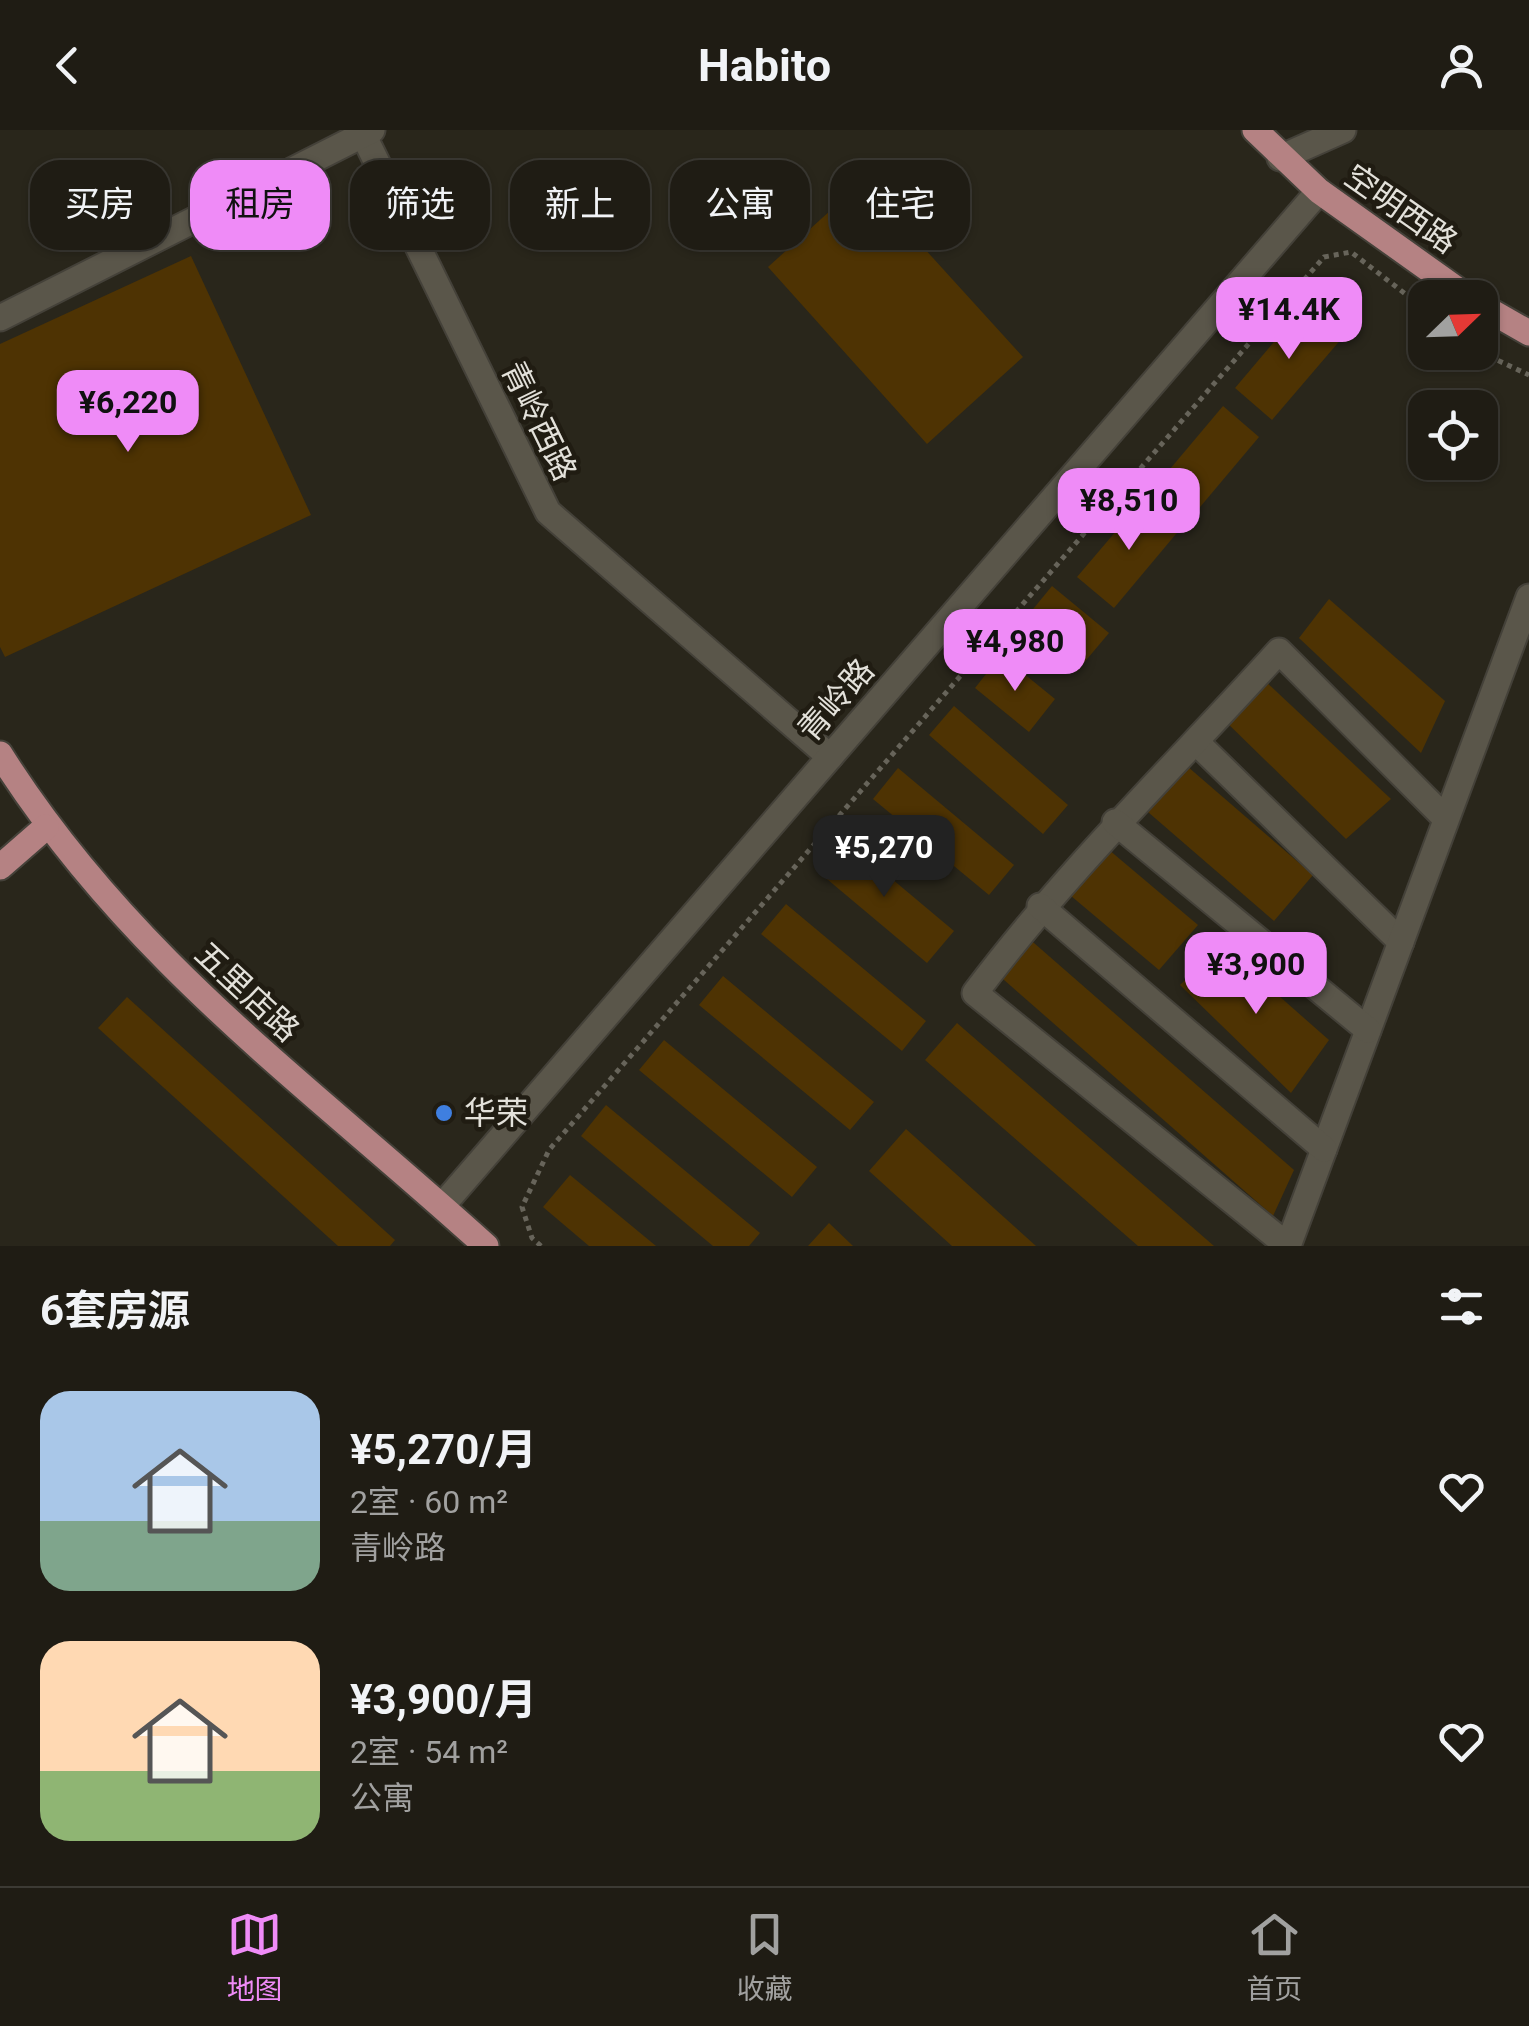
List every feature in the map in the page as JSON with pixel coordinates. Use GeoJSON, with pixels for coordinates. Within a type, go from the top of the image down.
{"type":"FeatureCollection","features":[{"type":"Feature","properties":{"kind":"main road","name":"空明西路"},"geometry":{"type":"LineString","coordinates":[[1255,130],[1280,158],[1319,191],[1444,280]]}},
{"type":"Feature","properties":{"kind":"main road"},"geometry":{"type":"LineString","coordinates":[[1498,316],[1529,334]]}},
{"type":"Feature","properties":{"kind":"main road","name":"五里店路"},"geometry":{"type":"LineString","coordinates":[[0,754],[46,827],[135,933],[222,1016],[486,1246]]}},
{"type":"Feature","properties":{"kind":"main road"},"geometry":{"type":"LineString","coordinates":[[0,866],[46,827]]}},
{"type":"Feature","properties":{"kind":"street"},"geometry":{"type":"LineString","coordinates":[[1280,158],[1343,130]]}},
{"type":"Feature","properties":{"kind":"street"},"geometry":{"type":"LineString","coordinates":[[0,318],[366,132]]}},
{"type":"Feature","properties":{"kind":"street","name":"青岭西路"},"geometry":{"type":"LineString","coordinates":[[366,132],[548,512],[830,757]]}},
{"type":"Feature","properties":{"kind":"street","name":"青岭路"},"geometry":{"type":"LineString","coordinates":[[442,1206],[1319,191]]}},
{"type":"Feature","properties":{"kind":"street"},"geometry":{"type":"LineString","coordinates":[[1446,819],[1279,651],[1040,906],[975,993],[1288,1246],[1529,597]]}},
{"type":"Feature","properties":{"kind":"street"},"geometry":{"type":"LineString","coordinates":[[1196,742],[1401,942]]}},
{"type":"Feature","properties":{"kind":"street"},"geometry":{"type":"LineString","coordinates":[[1115,822],[1368,1030]]}},
{"type":"Feature","properties":{"kind":"street"},"geometry":{"type":"LineString","coordinates":[[1040,906],[1324,1149]]}},
{"type":"Feature","properties":{"kind":"path"},"geometry":{"type":"LineString","coordinates":[[541,1246],[532,1238],[522,1207],[549,1150],[1324,257],[1351,252],[1408,296]]}},
{"type":"Feature","properties":{"kind":"path"},"geometry":{"type":"LineString","coordinates":[[1498,360],[1529,374]]}},
{"type":"Feature","properties":{"kind":"building"},"geometry":{"type":"Polygon","coordinates":[[[830,211],[830,250],[926,250],[1023,357],[927,444],[768,267],[787,250],[810,250],[810,229],[830,211]]]}},
{"type":"Feature","properties":{"kind":"building"},"geometry":{"type":"Polygon","coordinates":[[[191,256],[311,515],[5,657],[0,647],[0,344],[191,256]]]}},
{"type":"Feature","properties":{"kind":"building"},"geometry":{"type":"Polygon","coordinates":[[[1305,305],[1343,337],[1272,420],[1235,388],[1305,305]]]}},
{"type":"Feature","properties":{"kind":"building"},"geometry":{"type":"Polygon","coordinates":[[[1223,406],[1259,437],[1190,519],[1154,488],[1223,406]]]}},
{"type":"Feature","properties":{"kind":"building"},"geometry":{"type":"Polygon","coordinates":[[[1145,497],[1181,528],[1114,608],[1077,577],[1145,497]]]}},
{"type":"Feature","properties":{"kind":"building"},"geometry":{"type":"Polygon","coordinates":[[[1052,586],[1109,633],[1077,671],[1020,625],[1052,586]]]}},
{"type":"Feature","properties":{"kind":"building"},"geometry":{"type":"Polygon","coordinates":[[[1329,599],[1445,701],[1421,753],[1299,638],[1329,599]]]}},
{"type":"Feature","properties":{"kind":"building"},"geometry":{"type":"Polygon","coordinates":[[[1001,655],[1055,699],[1029,732],[975,688],[1001,655]]]}},
{"type":"Feature","properties":{"kind":"building"},"geometry":{"type":"Polygon","coordinates":[[[1262,678],[1391,799],[1346,839],[1222,718],[1262,678]]]}},
{"type":"Feature","properties":{"kind":"building"},"geometry":{"type":"Polygon","coordinates":[[[954,706],[1068,805],[1043,834],[929,735],[954,706]]]}},
{"type":"Feature","properties":{"kind":"building"},"geometry":{"type":"Polygon","coordinates":[[[1180,760],[1313,875],[1274,921],[1141,806],[1180,760]]]}},
{"type":"Feature","properties":{"kind":"building"},"geometry":{"type":"Polygon","coordinates":[[[898,768],[1014,865],[989,895],[873,799],[898,768]]]}},
{"type":"Feature","properties":{"kind":"building"},"geometry":{"type":"Polygon","coordinates":[[[842,837],[954,931],[927,963],[815,869],[842,837]]]}},
{"type":"Feature","properties":{"kind":"building"},"geometry":{"type":"Polygon","coordinates":[[[1102,844],[1198,925],[1159,970],[1064,890],[1102,844]]]}},
{"type":"Feature","properties":{"kind":"building"},"geometry":{"type":"Polygon","coordinates":[[[786,904],[926,1021],[902,1051],[761,934],[786,904]]]}},
{"type":"Feature","properties":{"kind":"building"},"geometry":{"type":"Polygon","coordinates":[[[1026,936],[1294,1170],[1273,1216],[995,972],[1026,936]]]}},
{"type":"Feature","properties":{"kind":"building"},"geometry":{"type":"Polygon","coordinates":[[[1221,945],[1329,1040],[1291,1093],[1180,985],[1221,945]]]}},
{"type":"Feature","properties":{"kind":"building"},"geometry":{"type":"Polygon","coordinates":[[[723,976],[874,1102],[850,1130],[699,1005],[723,976]]]}},
{"type":"Feature","properties":{"kind":"building"},"geometry":{"type":"Polygon","coordinates":[[[127,997],[395,1240],[390,1246],[338,1246],[98,1028],[127,997]]]}},
{"type":"Feature","properties":{"kind":"building"},"geometry":{"type":"Polygon","coordinates":[[[957,1023],[1214,1246],[1138,1246],[925,1060],[957,1023]]]}},
{"type":"Feature","properties":{"kind":"building"},"geometry":{"type":"Polygon","coordinates":[[[664,1040],[817,1167],[792,1197],[639,1070],[664,1040]]]}},
{"type":"Feature","properties":{"kind":"building"},"geometry":{"type":"Polygon","coordinates":[[[606,1105],[760,1233],[749,1246],[713,1246],[581,1136],[606,1105]]]}},
{"type":"Feature","properties":{"kind":"building"},"geometry":{"type":"Polygon","coordinates":[[[906,1129],[1036,1246],[952,1246],[869,1171],[906,1129]]]}},
{"type":"Feature","properties":{"kind":"building"},"geometry":{"type":"Polygon","coordinates":[[[570,1175],[656,1246],[589,1246],[543,1207],[570,1175]]]}},
{"type":"Feature","properties":{"kind":"building"},"geometry":{"type":"Polygon","coordinates":[[[829,1223],[853,1246],[808,1246],[829,1223]]]}},
{"type":"Feature","properties":{"kind":"place","name":"华荣"},"geometry":{"type":"Point","coordinates":[444,1113]}}]}
